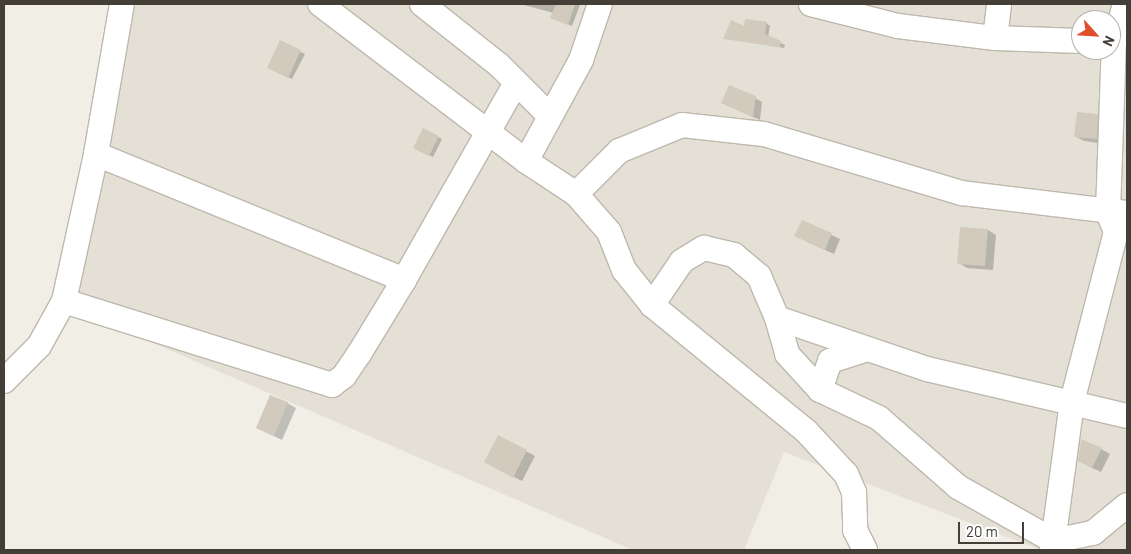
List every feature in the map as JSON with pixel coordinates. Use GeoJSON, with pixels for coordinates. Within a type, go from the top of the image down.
{"type":"FeatureCollection","features":[{"type":"Feature","properties":{"kind":"street"},"geometry":{"type":"LineString","coordinates":[[4,381],[38,346],[64,301],[96,154],[122,4]]}},
{"type":"Feature","properties":{"kind":"street"},"geometry":{"type":"LineString","coordinates":[[320,4],[488,133],[576,194],[608,232],[624,270],[652,305],[806,431],[846,474],[854,492],[855,530],[865,550]]}},
{"type":"Feature","properties":{"kind":"street"},"geometry":{"type":"LineString","coordinates":[[422,4],[516,83],[550,116]]}},
{"type":"Feature","properties":{"kind":"street"},"geometry":{"type":"LineString","coordinates":[[526,161],[581,60],[600,4]]}},
{"type":"Feature","properties":{"kind":"street"},"geometry":{"type":"LineString","coordinates":[[811,4],[898,26],[995,38],[1071,41]]}},
{"type":"Feature","properties":{"kind":"street"},"geometry":{"type":"LineString","coordinates":[[995,38],[1000,4]]}},
{"type":"Feature","properties":{"kind":"street"},"geometry":{"type":"LineString","coordinates":[[1121,18],[1126,4]]}},
{"type":"Feature","properties":{"kind":"street"},"geometry":{"type":"LineString","coordinates":[[1053,546],[1072,402],[1116,232],[1112,60]]}},
{"type":"Feature","properties":{"kind":"street"},"geometry":{"type":"LineString","coordinates":[[64,301],[332,384],[344,376],[404,280],[516,83]]}},
{"type":"Feature","properties":{"kind":"street"},"geometry":{"type":"LineString","coordinates":[[576,194],[619,151],[682,125],[764,134],[962,193],[1117,213]]}},
{"type":"Feature","properties":{"kind":"street"},"geometry":{"type":"LineString","coordinates":[[96,154],[404,280]]}},
{"type":"Feature","properties":{"kind":"street"},"geometry":{"type":"LineString","coordinates":[[652,305],[682,261],[704,248],[734,255],[759,276],[777,318],[787,354],[820,390],[879,418],[958,487],[1053,546],[1093,533],[1127,505]]}},
{"type":"Feature","properties":{"kind":"street"},"geometry":{"type":"LineString","coordinates":[[777,318],[927,370],[1127,416]]}},
{"type":"Feature","properties":{"kind":"street"},"geometry":{"type":"LineString","coordinates":[[820,390],[830,361],[866,349]]}},
{"type":"Feature","properties":{"kind":"shaded area"},"geometry":{"type":"Polygon","coordinates":[[[136,4],[1127,4],[1127,550],[1041,550],[784,452],[744,550],[633,550],[51,299],[136,4]]]}},
{"type":"Feature","properties":{"kind":"building"},"geometry":{"type":"Polygon","coordinates":[[[556,4],[575,4],[568,25],[550,18],[556,4]]]}},
{"type":"Feature","properties":{"kind":"building"},"geometry":{"type":"Polygon","coordinates":[[[745,19],[767,22],[765,34],[781,41],[780,47],[723,39],[731,20],[744,26],[745,19]]]}},
{"type":"Feature","properties":{"kind":"building"},"geometry":{"type":"Polygon","coordinates":[[[280,40],[301,50],[288,78],[267,68],[280,40]]]}},
{"type":"Feature","properties":{"kind":"building"},"geometry":{"type":"Polygon","coordinates":[[[729,85],[756,96],[753,117],[721,103],[729,85]]]}},
{"type":"Feature","properties":{"kind":"building"},"geometry":{"type":"Polygon","coordinates":[[[1077,112],[1098,114],[1097,139],[1074,137],[1077,112]]]}},
{"type":"Feature","properties":{"kind":"building"},"geometry":{"type":"Polygon","coordinates":[[[423,128],[439,136],[429,156],[413,148],[423,128]]]}},
{"type":"Feature","properties":{"kind":"building"},"geometry":{"type":"Polygon","coordinates":[[[802,220],[832,233],[825,250],[794,236],[802,220]]]}},
{"type":"Feature","properties":{"kind":"building"},"geometry":{"type":"Polygon","coordinates":[[[960,227],[988,229],[985,266],[957,264],[960,227]]]}},
{"type":"Feature","properties":{"kind":"building"},"geometry":{"type":"Polygon","coordinates":[[[270,395],[288,402],[274,436],[256,428],[270,395]]]}},
{"type":"Feature","properties":{"kind":"building"},"geometry":{"type":"Polygon","coordinates":[[[498,435],[527,450],[513,478],[484,462],[498,435]]]}},
{"type":"Feature","properties":{"kind":"building"},"geometry":{"type":"Polygon","coordinates":[[[1081,439],[1102,448],[1092,468],[1078,461],[1081,439]]]}}]}
